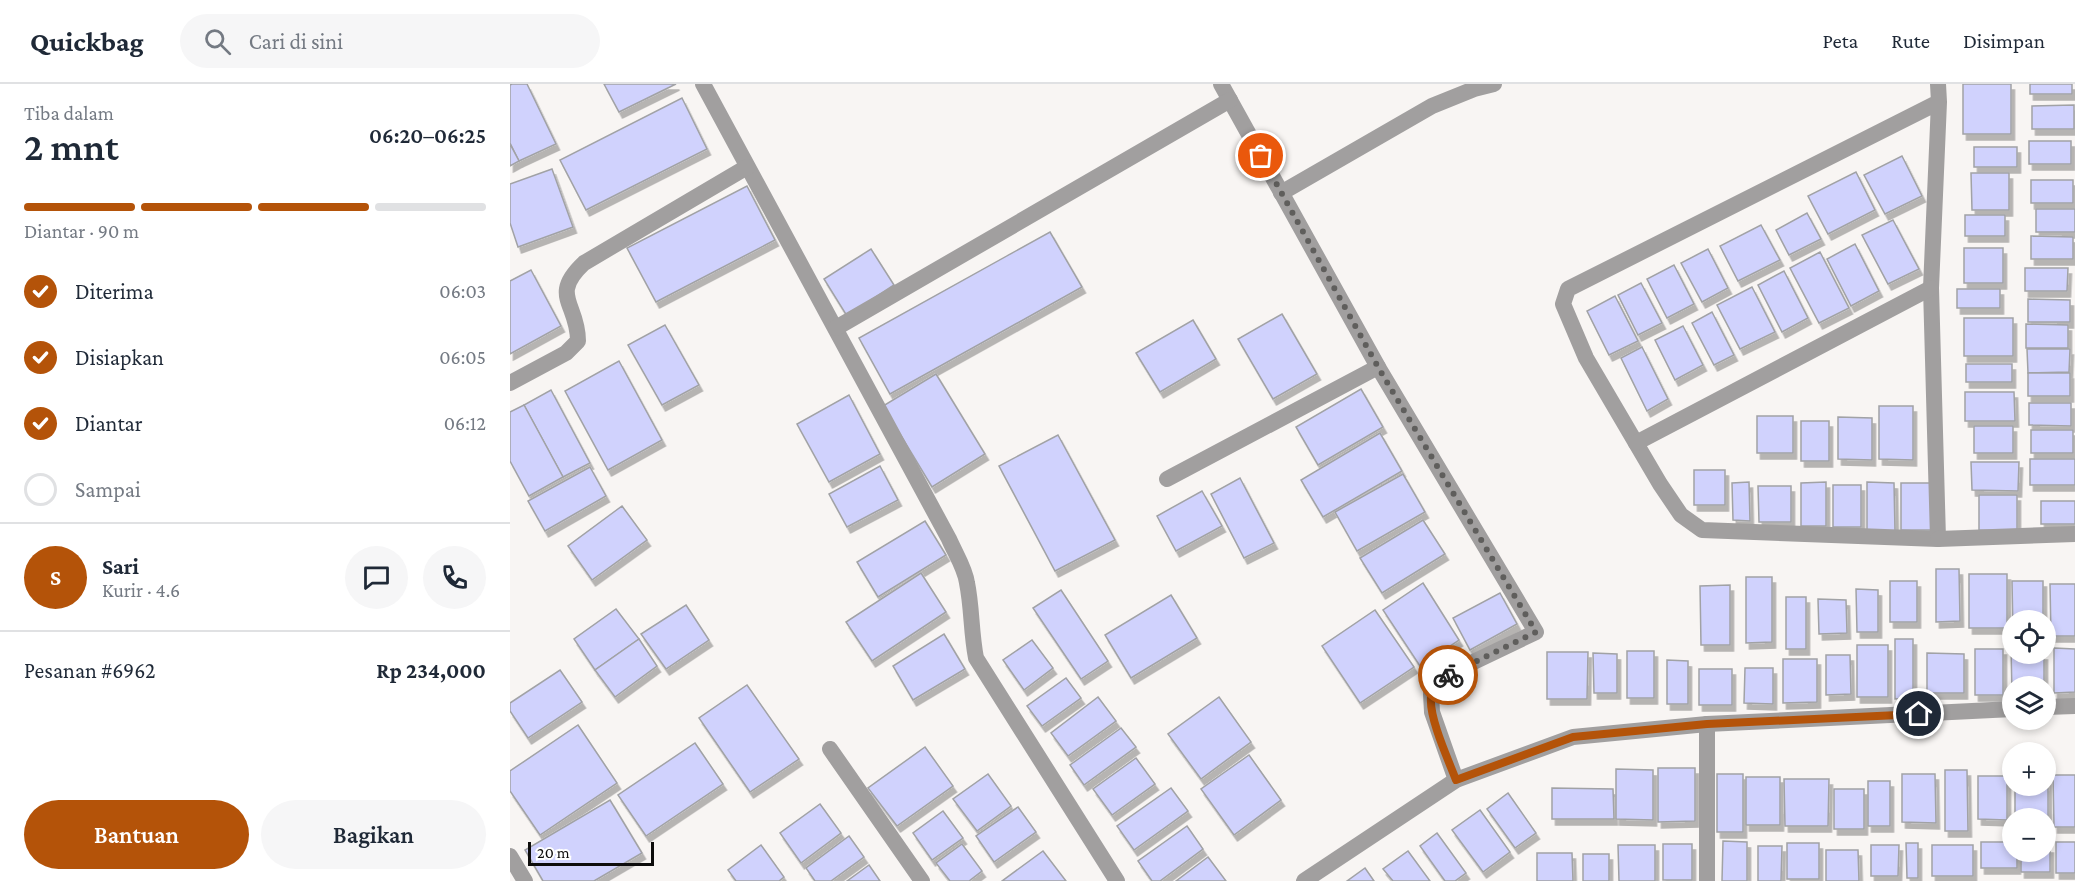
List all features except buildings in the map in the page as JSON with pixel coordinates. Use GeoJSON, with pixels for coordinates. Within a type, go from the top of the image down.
{"type":"FeatureCollection","features":[{"type":"Feature","properties":{"kind":"street"},"geometry":{"type":"LineString","coordinates":[[703,84],[949,539],[967,580],[976,658],[1117,881]]}},
{"type":"Feature","properties":{"kind":"street"},"geometry":{"type":"LineString","coordinates":[[1221,84],[1378,367],[1536,632],[1442,677],[1431,694],[1432,712],[1456,780]]}},
{"type":"Feature","properties":{"kind":"street"},"geometry":{"type":"LineString","coordinates":[[1281,193],[1432,106],[1474,89],[1494,84]]}},
{"type":"Feature","properties":{"kind":"street"},"geometry":{"type":"LineString","coordinates":[[1938,84],[1931,288],[1938,539]]}},
{"type":"Feature","properties":{"kind":"street"},"geometry":{"type":"LineString","coordinates":[[836,328],[1230,100]]}},
{"type":"Feature","properties":{"kind":"street"},"geometry":{"type":"LineString","coordinates":[[1939,102],[1568,289],[1563,304],[1586,358],[1660,484],[1681,514],[1702,530],[1938,539],[2075,534]]}},
{"type":"Feature","properties":{"kind":"street"},"geometry":{"type":"LineString","coordinates":[[510,383],[566,353],[578,341],[578,330],[567,297],[566,286],[569,278],[584,263],[747,167]]}},
{"type":"Feature","properties":{"kind":"street"},"geometry":{"type":"LineString","coordinates":[[1636,443],[1931,288]]}},
{"type":"Feature","properties":{"kind":"street"},"geometry":{"type":"LineString","coordinates":[[1167,479],[1378,367]]}},
{"type":"Feature","properties":{"kind":"street"},"geometry":{"type":"LineString","coordinates":[[2056,707],[2075,706]]}},
{"type":"Feature","properties":{"kind":"street"},"geometry":{"type":"LineString","coordinates":[[1304,881],[1456,780],[1573,737],[1707,724],[2002,710]]}},
{"type":"Feature","properties":{"kind":"street"},"geometry":{"type":"LineString","coordinates":[[1707,724],[1707,881]]}},
{"type":"Feature","properties":{"kind":"street"},"geometry":{"type":"LineString","coordinates":[[830,749],[922,881]]}},
{"type":"Feature","properties":{"kind":"street"},"geometry":{"type":"LineString","coordinates":[[510,856],[525,881]]}},
{"type":"Feature","properties":{"kind":"way so far"},"geometry":{"type":"LineString","coordinates":[[1261,156],[1378,367],[1536,632],[1448,675]]}},
{"type":"Feature","properties":{"kind":"route"},"geometry":{"type":"LineString","coordinates":[[1448,675],[1442,677],[1431,694],[1432,712],[1456,780],[1573,737],[1707,724],[1919,714]]}}]}
